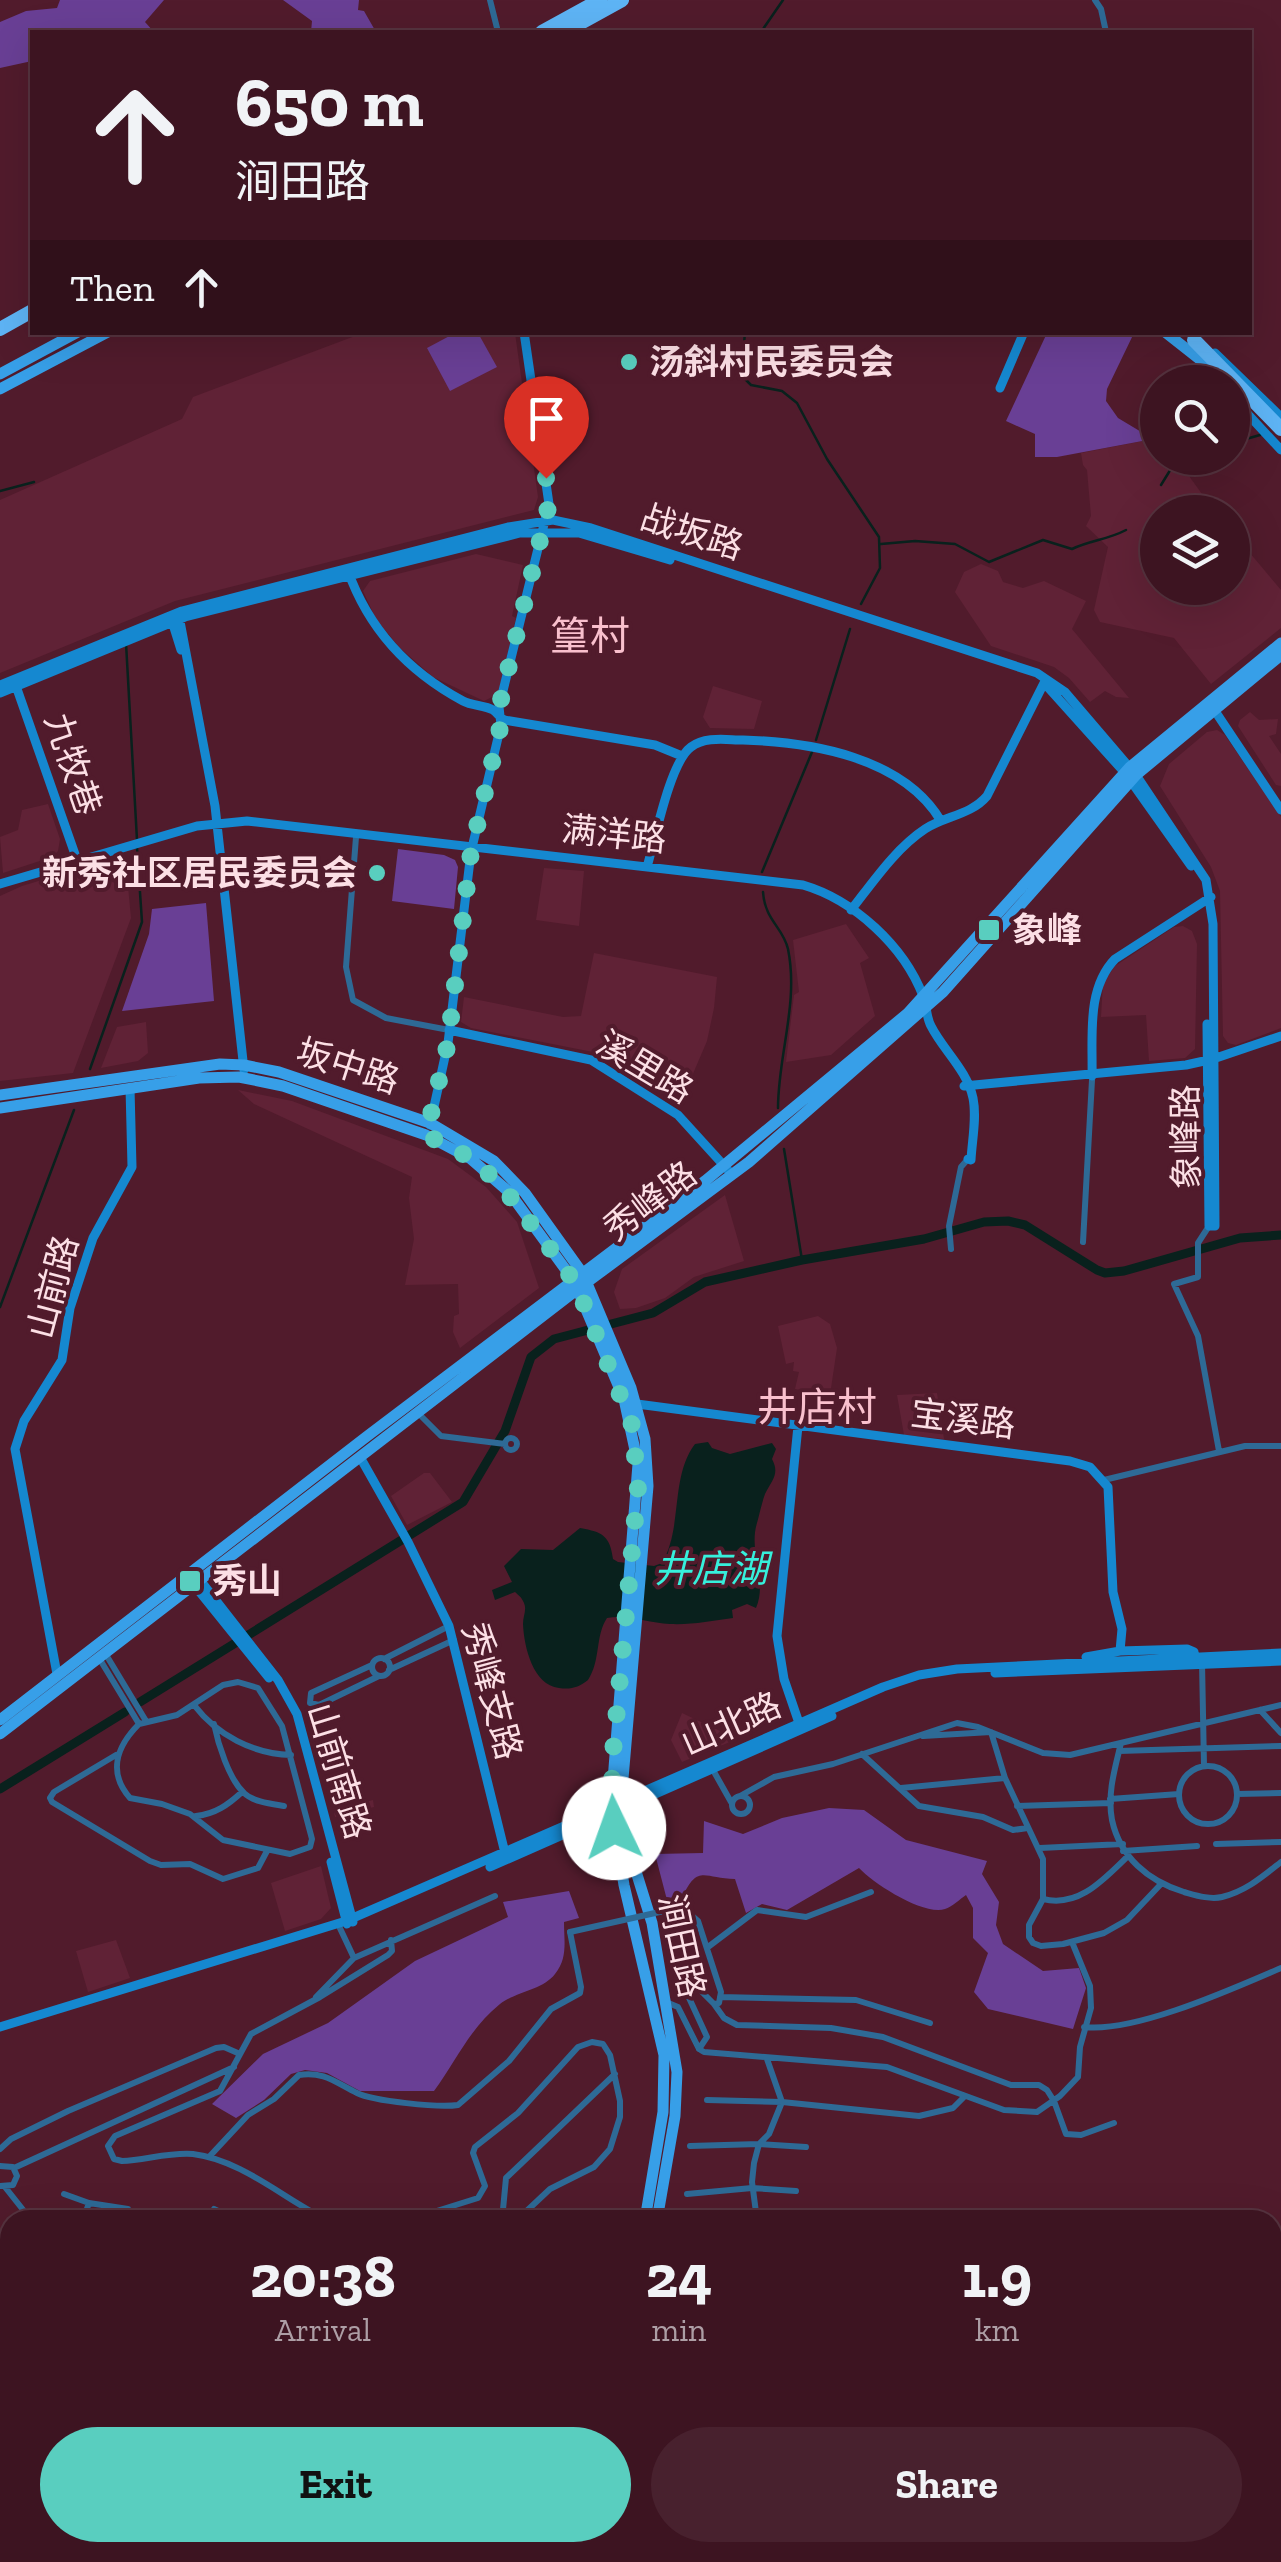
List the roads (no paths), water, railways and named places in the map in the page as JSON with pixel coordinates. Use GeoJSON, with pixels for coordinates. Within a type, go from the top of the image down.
{"type":"FeatureCollection","features":[{"type":"Feature","properties":{"kind":"highway"},"geometry":{"type":"LineString","coordinates":[[546,30],[600,0]]}},
{"type":"Feature","properties":{"kind":"highway"},"geometry":{"type":"LineString","coordinates":[[568,30],[622,0]]}},
{"type":"Feature","properties":{"kind":"highway"},"geometry":{"type":"LineString","coordinates":[[0,318],[30,302]]}},
{"type":"Feature","properties":{"kind":"highway"},"geometry":{"type":"LineString","coordinates":[[0,328],[30,312]]}},
{"type":"Feature","properties":{"kind":"highway"},"geometry":{"type":"LineString","coordinates":[[1191,335],[1274,434]]}},
{"type":"Feature","properties":{"kind":"highway"},"geometry":{"type":"LineString","coordinates":[[1250,408],[1274,434]]}},
{"type":"Feature","properties":{"kind":"main road"},"geometry":{"type":"LineString","coordinates":[[0,374],[72,335]]}},
{"type":"Feature","properties":{"kind":"main road"},"geometry":{"type":"LineString","coordinates":[[0,389],[102,335]]}},
{"type":"Feature","properties":{"kind":"main road"},"geometry":{"type":"LineString","coordinates":[[1169,335],[1204,365]]}},
{"type":"Feature","properties":{"kind":"main road"},"geometry":{"type":"LineString","coordinates":[[1212,705],[1281,643]]}},
{"type":"Feature","properties":{"kind":"main road","name":"秀峰路"},"geometry":{"type":"LineString","coordinates":[[580,1281],[728,1170],[923,1005],[1130,774],[1212,705],[1281,655]]}},
{"type":"Feature","properties":{"kind":"main road","name":"坂中路"},"geometry":{"type":"LineString","coordinates":[[0,1108],[204,1066],[241,1071],[428,1129],[498,1181],[580,1281]]}},
{"type":"Feature","properties":{"kind":"main road","name":"坂中路"},"geometry":{"type":"LineString","coordinates":[[0,1095],[130,1088],[241,1071]]}},
{"type":"Feature","properties":{"kind":"main road"},"geometry":{"type":"LineString","coordinates":[[0,1720],[580,1281]]}},
{"type":"Feature","properties":{"kind":"main road"},"geometry":{"type":"LineString","coordinates":[[580,1281],[602,1334]]}},
{"type":"Feature","properties":{"kind":"main road"},"geometry":{"type":"LineString","coordinates":[[0,1734],[418,1412],[580,1281]]}},
{"type":"Feature","properties":{"kind":"main road","name":"涧田路"},"geometry":{"type":"LineString","coordinates":[[602,1334],[637,1404],[646,1439],[648,1486],[616,1808],[652,1924],[676,2054],[677,2092],[659,2210]]}},
{"type":"Feature","properties":{"kind":"main road","name":"涧田路"},"geometry":{"type":"LineString","coordinates":[[602,1334],[630,1416],[638,1472],[616,1808],[624,1885],[664,2055],[664,2112],[647,2210]]}},
{"type":"Feature","properties":{"kind":"street"},"geometry":{"type":"LineString","coordinates":[[490,0],[498,30]]}},
{"type":"Feature","properties":{"kind":"street"},"geometry":{"type":"LineString","coordinates":[[1095,0],[1106,30]]}},
{"type":"Feature","properties":{"kind":"street"},"geometry":{"type":"LineString","coordinates":[[498,716],[549,504],[524,335]]}},
{"type":"Feature","properties":{"kind":"street"},"geometry":{"type":"LineString","coordinates":[[1000,388],[1023,335]]}},
{"type":"Feature","properties":{"kind":"street"},"geometry":{"type":"LineString","coordinates":[[1191,335],[1281,418]]}},
{"type":"Feature","properties":{"kind":"street"},"geometry":{"type":"LineString","coordinates":[[1264,400],[1281,407]]}},
{"type":"Feature","properties":{"kind":"street"},"geometry":{"type":"LineString","coordinates":[[1250,413],[1274,434],[1281,450]]}},
{"type":"Feature","properties":{"kind":"street","name":"战坂路"},"geometry":{"type":"LineString","coordinates":[[118,640],[175,617],[348,572],[544,526],[583,525],[1037,673],[1065,692],[1130,774]]}},
{"type":"Feature","properties":{"kind":"street","name":"战坂路"},"geometry":{"type":"LineString","coordinates":[[544,526],[600,538],[1024,674],[1056,692],[1130,774]]}},
{"type":"Feature","properties":{"kind":"street"},"geometry":{"type":"LineString","coordinates":[[348,572],[368,616],[399,656],[465,702],[492,709],[501,724],[472,849],[449,1030],[428,1129]]}},
{"type":"Feature","properties":{"kind":"street"},"geometry":{"type":"LineString","coordinates":[[175,617],[215,824],[241,1071]]}},
{"type":"Feature","properties":{"kind":"street"},"geometry":{"type":"LineString","coordinates":[[0,685],[118,640]]}},
{"type":"Feature","properties":{"kind":"street"},"geometry":{"type":"LineString","coordinates":[[0,693],[118,640]]}},
{"type":"Feature","properties":{"kind":"street"},"geometry":{"type":"LineString","coordinates":[[850,910],[908,843],[941,820],[976,807],[990,793],[1044,683]]}},
{"type":"Feature","properties":{"kind":"street","name":"九牧巷"},"geometry":{"type":"LineString","coordinates":[[16,686],[77,860]]}},
{"type":"Feature","properties":{"kind":"street"},"geometry":{"type":"LineString","coordinates":[[1212,705],[1281,810]]}},
{"type":"Feature","properties":{"kind":"street"},"geometry":{"type":"LineString","coordinates":[[498,716],[508,721],[662,747],[682,756]]}},
{"type":"Feature","properties":{"kind":"street"},"geometry":{"type":"LineString","coordinates":[[646,868],[682,756],[693,746],[714,740],[803,743],[854,758],[924,798],[941,820]]}},
{"type":"Feature","properties":{"kind":"street","name":"象峰路"},"geometry":{"type":"LineString","coordinates":[[1130,774],[1209,899],[1208,1226]]}},
{"type":"Feature","properties":{"kind":"street","name":"满洋路"},"geometry":{"type":"LineString","coordinates":[[238,822],[246,826],[472,849]]}},
{"type":"Feature","properties":{"kind":"street","name":"满洋路"},"geometry":{"type":"LineString","coordinates":[[0,884],[138,843],[238,822],[793,887],[850,910],[894,949],[923,1005],[927,1028],[967,1088]]}},
{"type":"Feature","properties":{"kind":"street"},"geometry":{"type":"LineString","coordinates":[[356,838],[346,967],[353,1000],[386,1018],[449,1030]]}},
{"type":"Feature","properties":{"kind":"street"},"geometry":{"type":"LineString","coordinates":[[1082,1242],[1096,994],[1104,972],[1115,960],[1209,899]]}},
{"type":"Feature","properties":{"kind":"street","name":"溪里路"},"geometry":{"type":"LineString","coordinates":[[449,1030],[592,1060],[678,1115],[728,1170]]}},
{"type":"Feature","properties":{"kind":"street"},"geometry":{"type":"LineString","coordinates":[[951,1249],[949,1229],[962,1167],[968,1160],[967,1088],[1210,1064],[1281,1039]]}},
{"type":"Feature","properties":{"kind":"street","name":"山前路"},"geometry":{"type":"LineString","coordinates":[[57,1674],[15,1449],[24,1421],[62,1360],[70,1308],[93,1238],[132,1167],[130,1088]]}},
{"type":"Feature","properties":{"kind":"street"},"geometry":{"type":"LineString","coordinates":[[1208,1226],[1198,1243],[1198,1278],[1174,1284],[1198,1336],[1219,1451]]}},
{"type":"Feature","properties":{"kind":"street","name":"宝溪路"},"geometry":{"type":"LineString","coordinates":[[637,1404],[1070,1461],[1086,1465],[1104,1480]]}},
{"type":"Feature","properties":{"kind":"street"},"geometry":{"type":"LineString","coordinates":[[418,1412],[441,1436],[505,1444]]}},
{"type":"Feature","properties":{"kind":"street"},"geometry":{"type":"LineString","coordinates":[[798,1426],[777,1640],[784,1679],[799,1724]]}},
{"type":"Feature","properties":{"kind":"street"},"geometry":{"type":"LineString","coordinates":[[1120,1651],[1122,1626],[1113,1598],[1109,1491],[1104,1480],[1219,1451],[1252,1445],[1281,1446]]}},
{"type":"Feature","properties":{"kind":"street","name":"秀峰支路"},"geometry":{"type":"LineString","coordinates":[[360,1457],[449,1626],[506,1856]]}},
{"type":"Feature","properties":{"kind":"street","name":"山前南路"},"geometry":{"type":"LineString","coordinates":[[197,1583],[278,1680],[300,1721],[346,1924]]}},
{"type":"Feature","properties":{"kind":"street"},"geometry":{"type":"LineString","coordinates":[[449,1626],[310,1693],[310,1703],[319,1705],[454,1640]]}},
{"type":"Feature","properties":{"kind":"street"},"geometry":{"type":"LineString","coordinates":[[1020,1665],[1120,1651],[1187,1650],[1201,1660],[1204,1766]]}},
{"type":"Feature","properties":{"kind":"street","name":"山北路"},"geometry":{"type":"LineString","coordinates":[[616,1808],[713,1770],[870,1699],[935,1677],[1281,1653]]}},
{"type":"Feature","properties":{"kind":"street"},"geometry":{"type":"LineString","coordinates":[[102,1655],[142,1722]]}},
{"type":"Feature","properties":{"kind":"street"},"geometry":{"type":"LineString","coordinates":[[384,1659],[389,1670]]}},
{"type":"Feature","properties":{"kind":"street","name":"山北路"},"geometry":{"type":"LineString","coordinates":[[0,2030],[346,1924],[912,1677],[945,1670],[1020,1665],[1281,1661]]}},
{"type":"Feature","properties":{"kind":"street"},"geometry":{"type":"LineString","coordinates":[[372,1665],[380,1676]]}},
{"type":"Feature","properties":{"kind":"street"},"geometry":{"type":"LineString","coordinates":[[101,1765],[130,1798],[162,1804],[193,1816],[222,1840],[297,1854],[311,1845],[282,1726],[258,1688],[238,1682],[223,1685],[177,1715],[142,1722],[119,1753],[116,1778]]}},
{"type":"Feature","properties":{"kind":"street"},"geometry":{"type":"LineString","coordinates":[[194,1705],[250,1748],[291,1755]]}},
{"type":"Feature","properties":{"kind":"street"},"geometry":{"type":"LineString","coordinates":[[732,1803],[774,1777],[833,1764],[956,1723],[967,1723],[1043,1753],[1062,1756],[1281,1705]]}},
{"type":"Feature","properties":{"kind":"street"},"geometry":{"type":"LineString","coordinates":[[1260,1710],[1281,1733]]}},
{"type":"Feature","properties":{"kind":"street"},"geometry":{"type":"LineString","coordinates":[[214,1724],[218,1746],[242,1792],[284,1806]]}},
{"type":"Feature","properties":{"kind":"street"},"geometry":{"type":"LineString","coordinates":[[991,1732],[1005,1778],[1040,1848],[1044,1866],[1044,1899],[1029,1925],[1033,1943],[1041,1946],[1072,1942],[1104,1933],[1127,1920],[1160,1884]]}},
{"type":"Feature","properties":{"kind":"street"},"geometry":{"type":"LineString","coordinates":[[1122,1742],[1110,1801],[1112,1823],[1125,1850],[1160,1884],[1217,1899],[1249,1887],[1280,1864]]}},
{"type":"Feature","properties":{"kind":"street"},"geometry":{"type":"LineString","coordinates":[[1119,1751],[1281,1746]]}},
{"type":"Feature","properties":{"kind":"street"},"geometry":{"type":"LineString","coordinates":[[119,1753],[54,1792],[52,1802],[161,1865],[190,1864],[223,1879],[258,1868],[267,1851]]}},
{"type":"Feature","properties":{"kind":"street"},"geometry":{"type":"LineString","coordinates":[[862,1754],[923,1808],[983,1817],[1014,1830],[1028,1828]]}},
{"type":"Feature","properties":{"kind":"street"},"geometry":{"type":"LineString","coordinates":[[1204,1766],[1223,1770],[1235,1784],[1237,1794],[1232,1811],[1225,1818],[1208,1823],[1190,1817],[1180,1794],[1184,1778],[1204,1766]]}},
{"type":"Feature","properties":{"kind":"street"},"geometry":{"type":"LineString","coordinates":[[713,1770],[737,1813],[748,1810],[748,1799],[740,1796]]}},
{"type":"Feature","properties":{"kind":"street"},"geometry":{"type":"LineString","coordinates":[[900,1788],[1005,1778]]}},
{"type":"Feature","properties":{"kind":"street"},"geometry":{"type":"LineString","coordinates":[[193,1816],[212,1813],[242,1792]]}},
{"type":"Feature","properties":{"kind":"street"},"geometry":{"type":"LineString","coordinates":[[1237,1794],[1281,1793]]}},
{"type":"Feature","properties":{"kind":"street"},"geometry":{"type":"LineString","coordinates":[[1017,1806],[1180,1794]]}},
{"type":"Feature","properties":{"kind":"street"},"geometry":{"type":"LineString","coordinates":[[209,1828],[212,1813]]}},
{"type":"Feature","properties":{"kind":"street"},"geometry":{"type":"LineString","coordinates":[[1216,1844],[1281,1842]]}},
{"type":"Feature","properties":{"kind":"street"},"geometry":{"type":"LineString","coordinates":[[1040,1848],[1125,1850],[1197,1846]]}},
{"type":"Feature","properties":{"kind":"street"},"geometry":{"type":"LineString","coordinates":[[1044,1899],[1056,1902],[1078,1897],[1098,1885],[1125,1850]]}},
{"type":"Feature","properties":{"kind":"street"},"geometry":{"type":"LineString","coordinates":[[708,1947],[757,1910],[806,1917],[871,1892]]}},
{"type":"Feature","properties":{"kind":"street"},"geometry":{"type":"LineString","coordinates":[[313,2001],[354,1958],[495,1896]]}},
{"type":"Feature","properties":{"kind":"street"},"geometry":{"type":"LineString","coordinates":[[209,2157],[248,2115],[274,2099],[299,2074],[328,2076],[360,2095],[458,2106],[509,2060],[551,2009],[580,1993],[570,1932],[682,1908],[696,1917],[708,1947],[720,1997],[719,2003],[714,2004]]}},
{"type":"Feature","properties":{"kind":"street"},"geometry":{"type":"LineString","coordinates":[[346,1924],[354,1958]]}},
{"type":"Feature","properties":{"kind":"street"},"geometry":{"type":"LineString","coordinates":[[312,2210],[209,2157],[176,2154],[122,2161],[114,2160],[108,2146],[115,2136],[220,2091],[251,2034],[388,1955],[392,1951],[390,1940]]}},
{"type":"Feature","properties":{"kind":"street"},"geometry":{"type":"LineString","coordinates":[[666,2002],[678,2007],[699,2049],[767,2059],[831,2060],[887,2068],[1004,2110],[1037,2112],[1078,2077],[1090,1986],[1072,1942]]}},
{"type":"Feature","properties":{"kind":"street"},"geometry":{"type":"LineString","coordinates":[[718,2054],[679,1976],[677,1963],[684,1958],[691,1958],[700,1990],[724,2018],[737,2025],[832,2028],[884,2037],[1011,2086],[1039,2085],[1054,2101],[1066,2134],[1081,2135],[1114,2123]]}},
{"type":"Feature","properties":{"kind":"street"},"geometry":{"type":"LineString","coordinates":[[1084,2028],[1102,2030],[1143,2020],[1281,1968]]}},
{"type":"Feature","properties":{"kind":"street"},"geometry":{"type":"LineString","coordinates":[[720,1997],[856,2000],[930,2024]]}},
{"type":"Feature","properties":{"kind":"street"},"geometry":{"type":"LineString","coordinates":[[699,2049],[707,2037]]}},
{"type":"Feature","properties":{"kind":"street"},"geometry":{"type":"LineString","coordinates":[[443,2210],[471,2202],[484,2192],[473,2153],[475,2147],[518,2113],[578,2047],[592,2042],[603,2044],[610,2055],[620,2117],[610,2150],[594,2167],[550,2189],[528,2210]]}},
{"type":"Feature","properties":{"kind":"street"},"geometry":{"type":"LineString","coordinates":[[0,2149],[11,2139],[68,2111],[216,2048],[240,2054]]}},
{"type":"Feature","properties":{"kind":"street"},"geometry":{"type":"LineString","coordinates":[[755,2210],[752,2188],[759,2144],[769,2134],[782,2102],[767,2059]]}},
{"type":"Feature","properties":{"kind":"street"},"geometry":{"type":"LineString","coordinates":[[14,2168],[234,2066]]}},
{"type":"Feature","properties":{"kind":"street"},"geometry":{"type":"LineString","coordinates":[[503,2210],[506,2178],[614,2074]]}},
{"type":"Feature","properties":{"kind":"street"},"geometry":{"type":"LineString","coordinates":[[706,2100],[782,2102],[918,2116],[953,2108],[965,2096]]}},
{"type":"Feature","properties":{"kind":"street"},"geometry":{"type":"LineString","coordinates":[[690,2146],[806,2147]]}},
{"type":"Feature","properties":{"kind":"street"},"geometry":{"type":"LineString","coordinates":[[0,2166],[8,2164],[14,2168],[16,2180],[3,2187],[23,2210]]}},
{"type":"Feature","properties":{"kind":"street"},"geometry":{"type":"LineString","coordinates":[[687,2194],[752,2188],[796,2191]]}},
{"type":"Feature","properties":{"kind":"street"},"geometry":{"type":"LineString","coordinates":[[64,2194],[89,2203],[128,2209]]}},
{"type":"Feature","properties":{"kind":"street"},"geometry":{"type":"LineString","coordinates":[[87,2210],[89,2203]]}},
{"type":"Feature","properties":{"kind":"water","name":"井店湖"},"geometry":{"type":"Polygon","coordinates":[[[708,1442],[712,1448],[730,1454],[772,1443],[776,1449],[772,1459],[775,1473],[755,1534],[760,1587],[756,1608],[747,1604],[732,1610],[733,1618],[686,1624],[607,1618],[588,1680],[571,1688],[550,1685],[536,1672],[528,1654],[522,1599],[515,1592],[495,1600],[492,1590],[512,1582],[504,1566],[521,1549],[553,1550],[580,1528],[604,1536],[618,1562],[654,1566],[662,1563],[672,1534],[687,1457],[695,1444],[708,1442]]]}},
{"type":"Feature","properties":{"kind":"waterway"},"geometry":{"type":"LineString","coordinates":[[762,30],[783,0]]}},
{"type":"Feature","properties":{"kind":"waterway"},"geometry":{"type":"LineString","coordinates":[[745,335],[745,379],[751,385],[782,391],[797,403],[827,459],[879,537],[880,568],[861,604]]}},
{"type":"Feature","properties":{"kind":"waterway"},"geometry":{"type":"LineString","coordinates":[[1250,438],[1260,435]]}},
{"type":"Feature","properties":{"kind":"waterway"},"geometry":{"type":"LineString","coordinates":[[1161,485],[1167,475]]}},
{"type":"Feature","properties":{"kind":"waterway"},"geometry":{"type":"LineString","coordinates":[[0,491],[34,482]]}},
{"type":"Feature","properties":{"kind":"waterway"},"geometry":{"type":"LineString","coordinates":[[881,544],[955,544],[989,562],[1043,540],[1072,549],[1126,530]]}},
{"type":"Feature","properties":{"kind":"waterway"},"geometry":{"type":"LineString","coordinates":[[816,740],[850,629]]}},
{"type":"Feature","properties":{"kind":"waterway"},"geometry":{"type":"LineString","coordinates":[[126,643],[137,840]]}},
{"type":"Feature","properties":{"kind":"waterway"},"geometry":{"type":"LineString","coordinates":[[762,872],[812,752]]}},
{"type":"Feature","properties":{"kind":"waterway"},"geometry":{"type":"LineString","coordinates":[[90,1069],[142,922],[137,848]]}},
{"type":"Feature","properties":{"kind":"waterway"},"geometry":{"type":"LineString","coordinates":[[763,892],[767,910],[786,941],[791,969],[778,1108]]}},
{"type":"Feature","properties":{"kind":"waterway"},"geometry":{"type":"LineString","coordinates":[[0,1307],[74,1110]]}},
{"type":"Feature","properties":{"kind":"waterway"},"geometry":{"type":"LineString","coordinates":[[784,1149],[802,1260]]}},
{"type":"Feature","properties":{"kind":"waterway"},"geometry":{"type":"LineString","coordinates":[[140,1702],[463,1502],[505,1431],[531,1357],[554,1339],[653,1313],[705,1282],[924,1239],[984,1222],[1025,1225],[1105,1273],[1240,1238],[1281,1235]]}},
{"type":"Feature","properties":{"kind":"waterway"},"geometry":{"type":"LineString","coordinates":[[0,1789],[125,1712]]}},
{"type":"Feature","properties":{"kind":"place","name":"汤斜村民委员会"},"geometry":{"type":"Point","coordinates":[629,362]}},
{"type":"Feature","properties":{"kind":"place","name":"新秀社区居民委员会"},"geometry":{"type":"Point","coordinates":[377,873]}},
{"type":"Feature","properties":{"kind":"place","name":"象峰"},"geometry":{"type":"Point","coordinates":[989,930]}},
{"type":"Feature","properties":{"kind":"place","name":"秀山"},"geometry":{"type":"Point","coordinates":[190,1581]}},
{"type":"Feature","properties":{"kind":"district","name":"篁村"},"geometry":{"type":"Point","coordinates":[590,636]}},
{"type":"Feature","properties":{"kind":"district","name":"井店村"},"geometry":{"type":"Point","coordinates":[817,1407]}}]}
